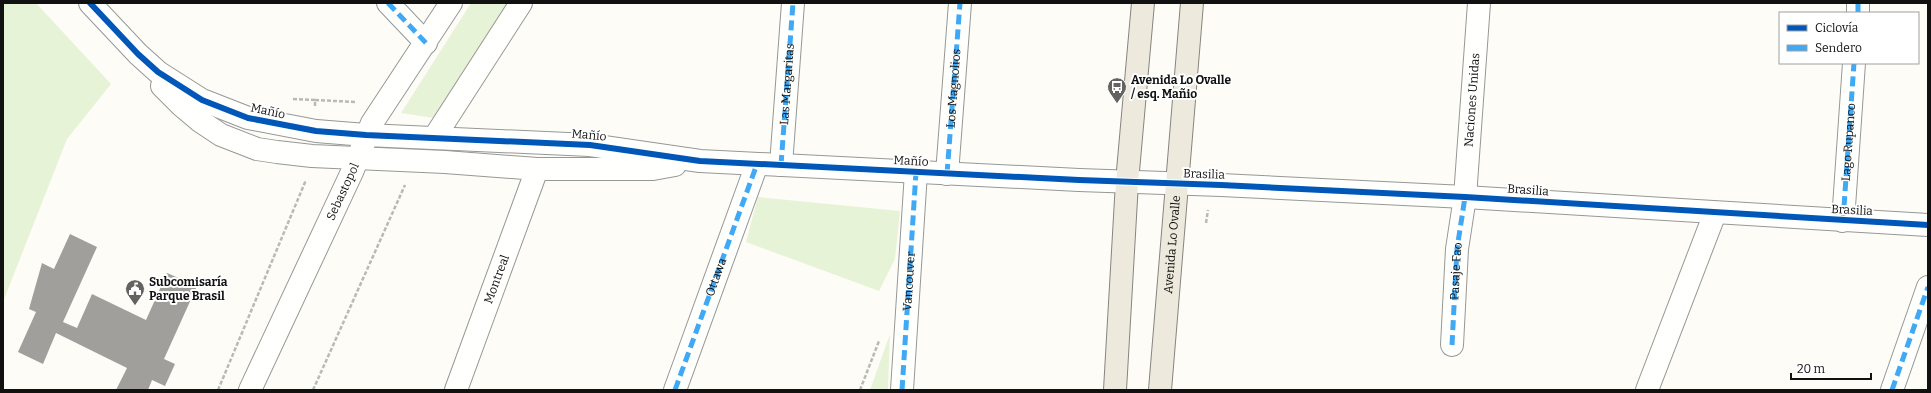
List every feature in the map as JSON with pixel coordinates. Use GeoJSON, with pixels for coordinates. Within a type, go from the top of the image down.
{"type":"FeatureCollection","features":[{"type":"Feature","properties":{"kind":"main road"},"geometry":{"type":"LineString","coordinates":[[1115,390],[1127,182],[1143,3]]}},
{"type":"Feature","properties":{"kind":"main road","name":"Avenida Lo Ovalle"},"geometry":{"type":"LineString","coordinates":[[1160,390],[1192,3]]}},
{"type":"Feature","properties":{"kind":"street","name":"Mañío"},"geometry":{"type":"LineString","coordinates":[[90,3],[138,54],[158,72],[179,87],[224,110],[271,123],[316,131],[366,135],[590,145],[700,161],[1127,182]]}},
{"type":"Feature","properties":{"kind":"street"},"geometry":{"type":"LineString","coordinates":[[388,3],[426,43]]}},
{"type":"Feature","properties":{"kind":"street","name":"Sebastopol"},"geometry":{"type":"LineString","coordinates":[[250,390],[376,115],[426,43],[451,3]]}},
{"type":"Feature","properties":{"kind":"street"},"geometry":{"type":"LineString","coordinates":[[434,138],[521,3]]}},
{"type":"Feature","properties":{"kind":"street","name":"Las Margaritas"},"geometry":{"type":"LineString","coordinates":[[781,165],[793,3]]}},
{"type":"Feature","properties":{"kind":"street","name":"Los Magnolios"},"geometry":{"type":"LineString","coordinates":[[947,174],[960,3]]}},
{"type":"Feature","properties":{"kind":"street","name":"Naciones Unidas"},"geometry":{"type":"LineString","coordinates":[[1465,198],[1479,3]]}},
{"type":"Feature","properties":{"kind":"street","name":"Mañío"},"geometry":{"type":"LineString","coordinates":[[138,54],[151,73],[181,105],[200,121],[221,135],[257,148],[276,152],[312,156],[537,169],[653,169],[700,161]]}},
{"type":"Feature","properties":{"kind":"street","name":"Lago Rupanco"},"geometry":{"type":"LineString","coordinates":[[1843,221],[1854,64]]}},
{"type":"Feature","properties":{"kind":"street","name":"Ottawa"},"geometry":{"type":"LineString","coordinates":[[675,390],[757,164]]}},
{"type":"Feature","properties":{"kind":"street","name":"Montreal"},"geometry":{"type":"LineString","coordinates":[[456,390],[537,169]]}},
{"type":"Feature","properties":{"kind":"street","name":"Vancouver"},"geometry":{"type":"LineString","coordinates":[[902,390],[916,172]]}},
{"type":"Feature","properties":{"kind":"street","name":"Brasilia"},"geometry":{"type":"LineString","coordinates":[[1127,182],[1465,198],[1928,225]]}},
{"type":"Feature","properties":{"kind":"street","name":"Pasaje Fao"},"geometry":{"type":"LineString","coordinates":[[1452,345],[1457,249],[1465,198]]}},
{"type":"Feature","properties":{"kind":"street"},"geometry":{"type":"LineString","coordinates":[[1647,390],[1715,213]]}},
{"type":"Feature","properties":{"kind":"street"},"geometry":{"type":"LineString","coordinates":[[1892,390],[1928,287]]}},
{"type":"Feature","properties":{"kind":"path"},"geometry":{"type":"LineString","coordinates":[[289,99],[315,100]]}},
{"type":"Feature","properties":{"kind":"path"},"geometry":{"type":"LineString","coordinates":[[313,390],[416,161]]}},
{"type":"Feature","properties":{"kind":"path"},"geometry":{"type":"LineString","coordinates":[[218,390],[308,176]]}},
{"type":"Feature","properties":{"kind":"green space"},"geometry":{"type":"Polygon","coordinates":[[[3,3],[36,3],[111,84],[67,139],[3,302],[3,3]]]}},
{"type":"Feature","properties":{"kind":"green space"},"geometry":{"type":"Polygon","coordinates":[[[471,3],[508,3],[433,118],[401,113],[471,3]]]}},
{"type":"Feature","properties":{"kind":"green space"},"geometry":{"type":"Polygon","coordinates":[[[758,197],[900,211],[895,259],[879,291],[746,242],[758,197]]]}},
{"type":"Feature","properties":{"kind":"green space"},"geometry":{"type":"Polygon","coordinates":[[[890,334],[888,390],[870,390],[890,334]]]}},
{"type":"Feature","properties":{"kind":"building"},"geometry":{"type":"Polygon","coordinates":[[[70,234],[97,247],[63,322],[77,328],[92,294],[146,320],[167,273],[197,286],[164,359],[175,364],[165,386],[152,380],[148,390],[116,390],[127,368],[56,333],[43,364],[18,352],[36,312],[29,309],[42,263],[54,269],[70,234]]]}},
{"type":"Feature","properties":{"kind":"marked path"},"geometry":{"type":"LineString","coordinates":[[388,3],[426,43]]}},
{"type":"Feature","properties":{"kind":"marked path"},"geometry":{"type":"LineString","coordinates":[[781,165],[793,3]]}},
{"type":"Feature","properties":{"kind":"marked path"},"geometry":{"type":"LineString","coordinates":[[947,174],[960,3]]}},
{"type":"Feature","properties":{"kind":"marked path"},"geometry":{"type":"LineString","coordinates":[[1858,3],[1858,12]]}},
{"type":"Feature","properties":{"kind":"marked path"},"geometry":{"type":"LineString","coordinates":[[1843,221],[1854,64]]}},
{"type":"Feature","properties":{"kind":"marked path"},"geometry":{"type":"LineString","coordinates":[[675,390],[757,164]]}},
{"type":"Feature","properties":{"kind":"marked path"},"geometry":{"type":"LineString","coordinates":[[902,390],[916,172]]}},
{"type":"Feature","properties":{"kind":"marked path"},"geometry":{"type":"LineString","coordinates":[[1452,345],[1457,249],[1465,197]]}},
{"type":"Feature","properties":{"kind":"marked path"},"geometry":{"type":"LineString","coordinates":[[1892,390],[1928,287]]}},
{"type":"Feature","properties":{"kind":"cycle path"},"geometry":{"type":"LineString","coordinates":[[90,3],[138,54],[158,72],[202,100],[248,118],[316,131],[366,135],[590,145],[700,161],[1465,197],[1928,225]]}},
{"type":"Feature","properties":{"kind":"place","name":"Avenida Lo Ovalle / esq. Mañio"},"geometry":{"type":"Point","coordinates":[1117,104]}},
{"type":"Feature","properties":{"kind":"place","name":"Subcomisaría Parque Brasil"},"geometry":{"type":"Point","coordinates":[135,306]}}]}
